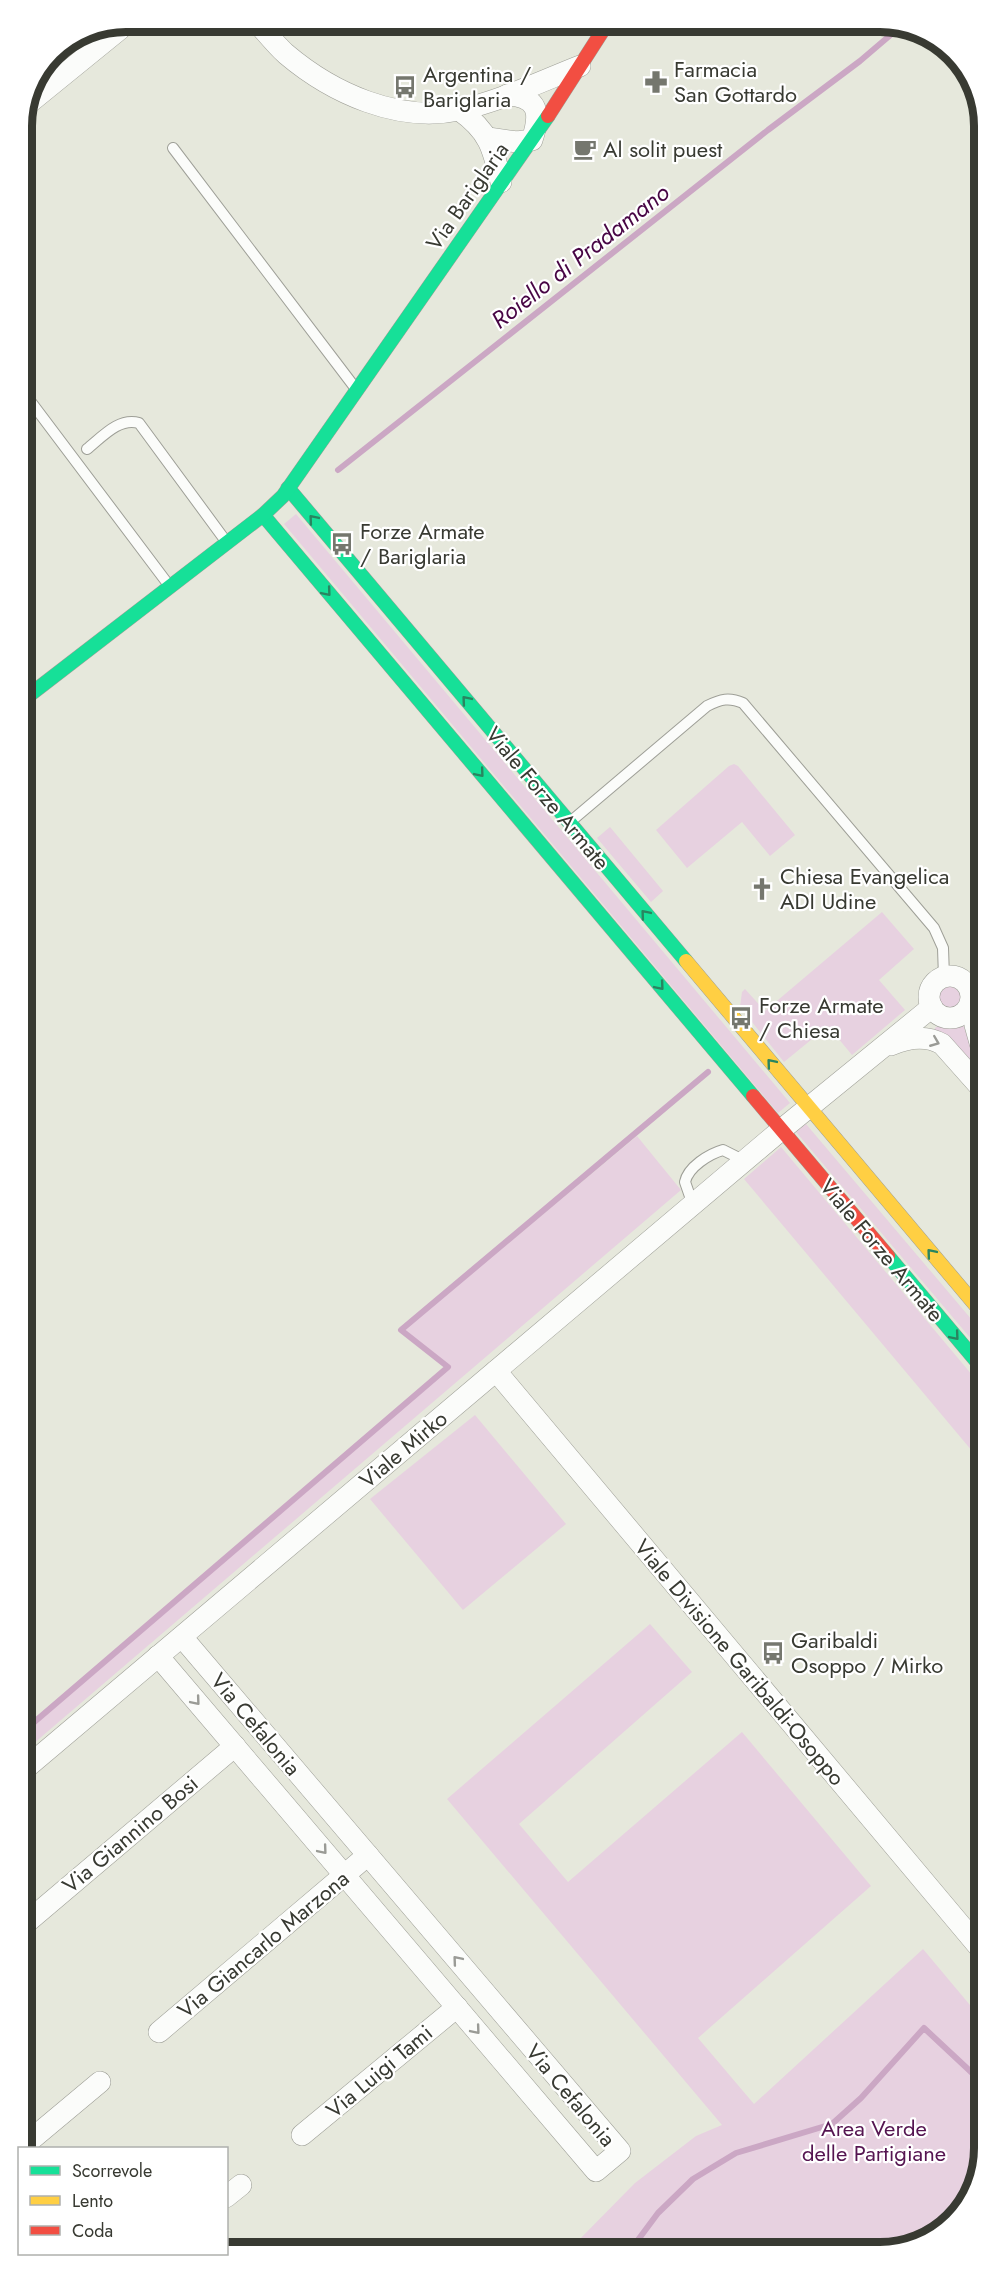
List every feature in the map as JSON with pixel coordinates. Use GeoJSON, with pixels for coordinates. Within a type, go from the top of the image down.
{"type":"FeatureCollection","features":[{"type":"Feature","properties":{"kind":"street"},"geometry":{"type":"LineString","coordinates":[[37,96],[115,32]]}},
{"type":"Feature","properties":{"kind":"street"},"geometry":{"type":"LineString","coordinates":[[265,32],[284,53],[347,94],[380,106],[408,112],[431,113],[459,110],[580,66]]}},
{"type":"Feature","properties":{"kind":"street","name":"Via Bariglaria"},"geometry":{"type":"LineString","coordinates":[[32,693],[263,515],[288,488],[532,140],[602,32]]}},
{"type":"Feature","properties":{"kind":"street"},"geometry":{"type":"LineString","coordinates":[[488,138],[517,142],[532,140],[537,124],[536,111],[531,101],[522,96],[507,94]]}},
{"type":"Feature","properties":{"kind":"street"},"geometry":{"type":"LineString","coordinates":[[459,110],[476,122],[488,138],[501,182]]}},
{"type":"Feature","properties":{"kind":"street","name":"Viale Forze Armate"},"geometry":{"type":"LineString","coordinates":[[288,488],[974,1303]]}},
{"type":"Feature","properties":{"kind":"street","name":"Viale Forze Armate"},"geometry":{"type":"LineString","coordinates":[[263,515],[974,1358]]}},
{"type":"Feature","properties":{"kind":"street"},"geometry":{"type":"LineString","coordinates":[[974,994],[958,977],[944,977],[931,989],[930,1001],[932,1007],[942,1017],[957,1017],[968,1009],[974,997]]}},
{"type":"Feature","properties":{"kind":"street"},"geometry":{"type":"LineString","coordinates":[[781,1130],[932,1007]]}},
{"type":"Feature","properties":{"kind":"street"},"geometry":{"type":"LineString","coordinates":[[879,1049],[909,1039],[936,1041],[942,1044],[974,1080]]}},
{"type":"Feature","properties":{"kind":"street","name":"Viale Mirko"},"geometry":{"type":"LineString","coordinates":[[32,1763],[781,1130]]}},
{"type":"Feature","properties":{"kind":"street","name":"Viale Divisione Garibaldi-Osoppo"},"geometry":{"type":"LineString","coordinates":[[496,1371],[974,1941]]}},
{"type":"Feature","properties":{"kind":"street","name":"Via Cefalonia"},"geometry":{"type":"LineString","coordinates":[[158,1656],[596,2171],[620,2151],[182,1637]]}},
{"type":"Feature","properties":{"kind":"street","name":"Via Giannino Bosi"},"geometry":{"type":"LineString","coordinates":[[32,1918],[234,1746]]}},
{"type":"Feature","properties":{"kind":"street","name":"Via Giancarlo Marzona"},"geometry":{"type":"LineString","coordinates":[[159,2032],[368,1855]]}},
{"type":"Feature","properties":{"kind":"street","name":"Via Luigi Tami"},"geometry":{"type":"LineString","coordinates":[[302,2135],[457,2007]]}},
{"type":"Feature","properties":{"kind":"street"},"geometry":{"type":"LineString","coordinates":[[32,2139],[100,2082]]}},
{"type":"Feature","properties":{"kind":"lane"},"geometry":{"type":"LineString","coordinates":[[173,148],[358,391]]}},
{"type":"Feature","properties":{"kind":"lane"},"geometry":{"type":"LineString","coordinates":[[32,403],[170,587]]}},
{"type":"Feature","properties":{"kind":"lane"},"geometry":{"type":"LineString","coordinates":[[87,449],[119,424],[130,421],[139,423],[227,543]]}},
{"type":"Feature","properties":{"kind":"lane"},"geometry":{"type":"LineString","coordinates":[[569,823],[707,706],[721,699],[733,699],[743,703],[934,928],[943,948],[944,977]]}},
{"type":"Feature","properties":{"kind":"lane"},"geometry":{"type":"LineString","coordinates":[[693,1205],[685,1182],[690,1170],[714,1153],[723,1150],[745,1161]]}},
{"type":"Feature","properties":{"kind":"green space"},"geometry":{"type":"Polygon","coordinates":[[[296,514],[790,1103],[778,1113],[284,524],[296,514]]]}},
{"type":"Feature","properties":{"kind":"green space"},"geometry":{"type":"Polygon","coordinates":[[[734,764],[795,835],[770,856],[742,822],[687,868],[656,830],[734,764]]]}},
{"type":"Feature","properties":{"kind":"green space"},"geometry":{"type":"Polygon","coordinates":[[[610,827],[663,891],[651,902],[597,838],[610,827]]]}},
{"type":"Feature","properties":{"kind":"green space"},"geometry":{"type":"Polygon","coordinates":[[[882,912],[914,949],[879,980],[905,1010],[852,1055],[828,1026],[784,1062],[740,1007],[742,992],[745,989],[765,1011],[882,912]]]}},
{"type":"Feature","properties":{"kind":"green space"},"geometry":{"type":"Polygon","coordinates":[[[950,982],[961,986],[965,997],[961,1008],[950,1012],[939,1008],[935,997],[939,986],[950,982]]]}},
{"type":"Feature","properties":{"kind":"green space"},"geometry":{"type":"Polygon","coordinates":[[[963,1024],[974,1052],[974,1073],[934,1032],[938,1026],[963,1024]]]}},
{"type":"Feature","properties":{"kind":"green space"},"geometry":{"type":"Polygon","coordinates":[[[806,1124],[974,1322],[974,1342],[796,1132],[806,1124]]]}},
{"type":"Feature","properties":{"kind":"green space"},"geometry":{"type":"Polygon","coordinates":[[[637,1136],[681,1190],[32,1745],[32,1720],[451,1367],[404,1330],[637,1136]]]}},
{"type":"Feature","properties":{"kind":"green space"},"geometry":{"type":"Polygon","coordinates":[[[781,1147],[974,1377],[974,1453],[744,1179],[781,1147]]]}},
{"type":"Feature","properties":{"kind":"green space"},"geometry":{"type":"Polygon","coordinates":[[[475,1415],[566,1524],[463,1610],[370,1499],[475,1415]]]}},
{"type":"Feature","properties":{"kind":"green space","name":"Area Verde delle Partigiane"},"geometry":{"type":"Polygon","coordinates":[[[650,1624],[692,1672],[519,1824],[568,1882],[742,1732],[871,1886],[698,2038],[754,2104],[923,1949],[974,2010],[973,2166],[955,2205],[938,2222],[922,2232],[899,2240],[880,2242],[577,2242],[635,2183],[696,2136],[722,2125],[447,1799],[650,1624]]]}},
{"type":"Feature","properties":{"kind":"waterway","name":"Roiello di Pradamano"},"geometry":{"type":"LineString","coordinates":[[338,470],[893,33]]}},
{"type":"Feature","properties":{"kind":"waterway"},"geometry":{"type":"LineString","coordinates":[[32,1724],[448,1367],[401,1330],[708,1072]]}},
{"type":"Feature","properties":{"kind":"waterway"},"geometry":{"type":"LineString","coordinates":[[637,2242],[658,2213],[693,2179],[736,2153],[832,2124],[861,2098],[924,2028],[974,2075]]}},
{"type":"Feature","properties":{"kind":"traffic: fast"},"geometry":{"type":"LineString","coordinates":[[32,693],[263,515],[283,496],[548,116]]}},
{"type":"Feature","properties":{"kind":"traffic: fast"},"geometry":{"type":"LineString","coordinates":[[288,488],[686,961]]}},
{"type":"Feature","properties":{"kind":"traffic: fast"},"geometry":{"type":"LineString","coordinates":[[263,515],[753,1096]]}},
{"type":"Feature","properties":{"kind":"traffic: fast"},"geometry":{"type":"LineString","coordinates":[[888,1256],[974,1358]]}},
{"type":"Feature","properties":{"kind":"traffic: slow"},"geometry":{"type":"LineString","coordinates":[[686,961],[974,1303]]}},
{"type":"Feature","properties":{"kind":"traffic: jam"},"geometry":{"type":"LineString","coordinates":[[548,116],[602,32]]}},
{"type":"Feature","properties":{"kind":"traffic: jam"},"geometry":{"type":"LineString","coordinates":[[753,1096],[888,1256]]}},
{"type":"Feature","properties":{"kind":"place","name":"Farmacia San Gottardo"},"geometry":{"type":"Point","coordinates":[656,82]}},
{"type":"Feature","properties":{"kind":"place","name":"Argentina / Bariglaria"},"geometry":{"type":"Point","coordinates":[405,87]}},
{"type":"Feature","properties":{"kind":"place","name":"Al solit puest"},"geometry":{"type":"Point","coordinates":[585,149]}},
{"type":"Feature","properties":{"kind":"place","name":"Forze Armate / Bariglaria"},"geometry":{"type":"Point","coordinates":[342,544]}},
{"type":"Feature","properties":{"kind":"place","name":"Chiesa Evangelica ADI Udine"},"geometry":{"type":"Point","coordinates":[762,889]}},
{"type":"Feature","properties":{"kind":"place","name":"Forze Armate / Chiesa"},"geometry":{"type":"Point","coordinates":[741,1018]}},
{"type":"Feature","properties":{"kind":"place","name":"Garibaldi Osoppo / Mirko"},"geometry":{"type":"Point","coordinates":[773,1653]}}]}
